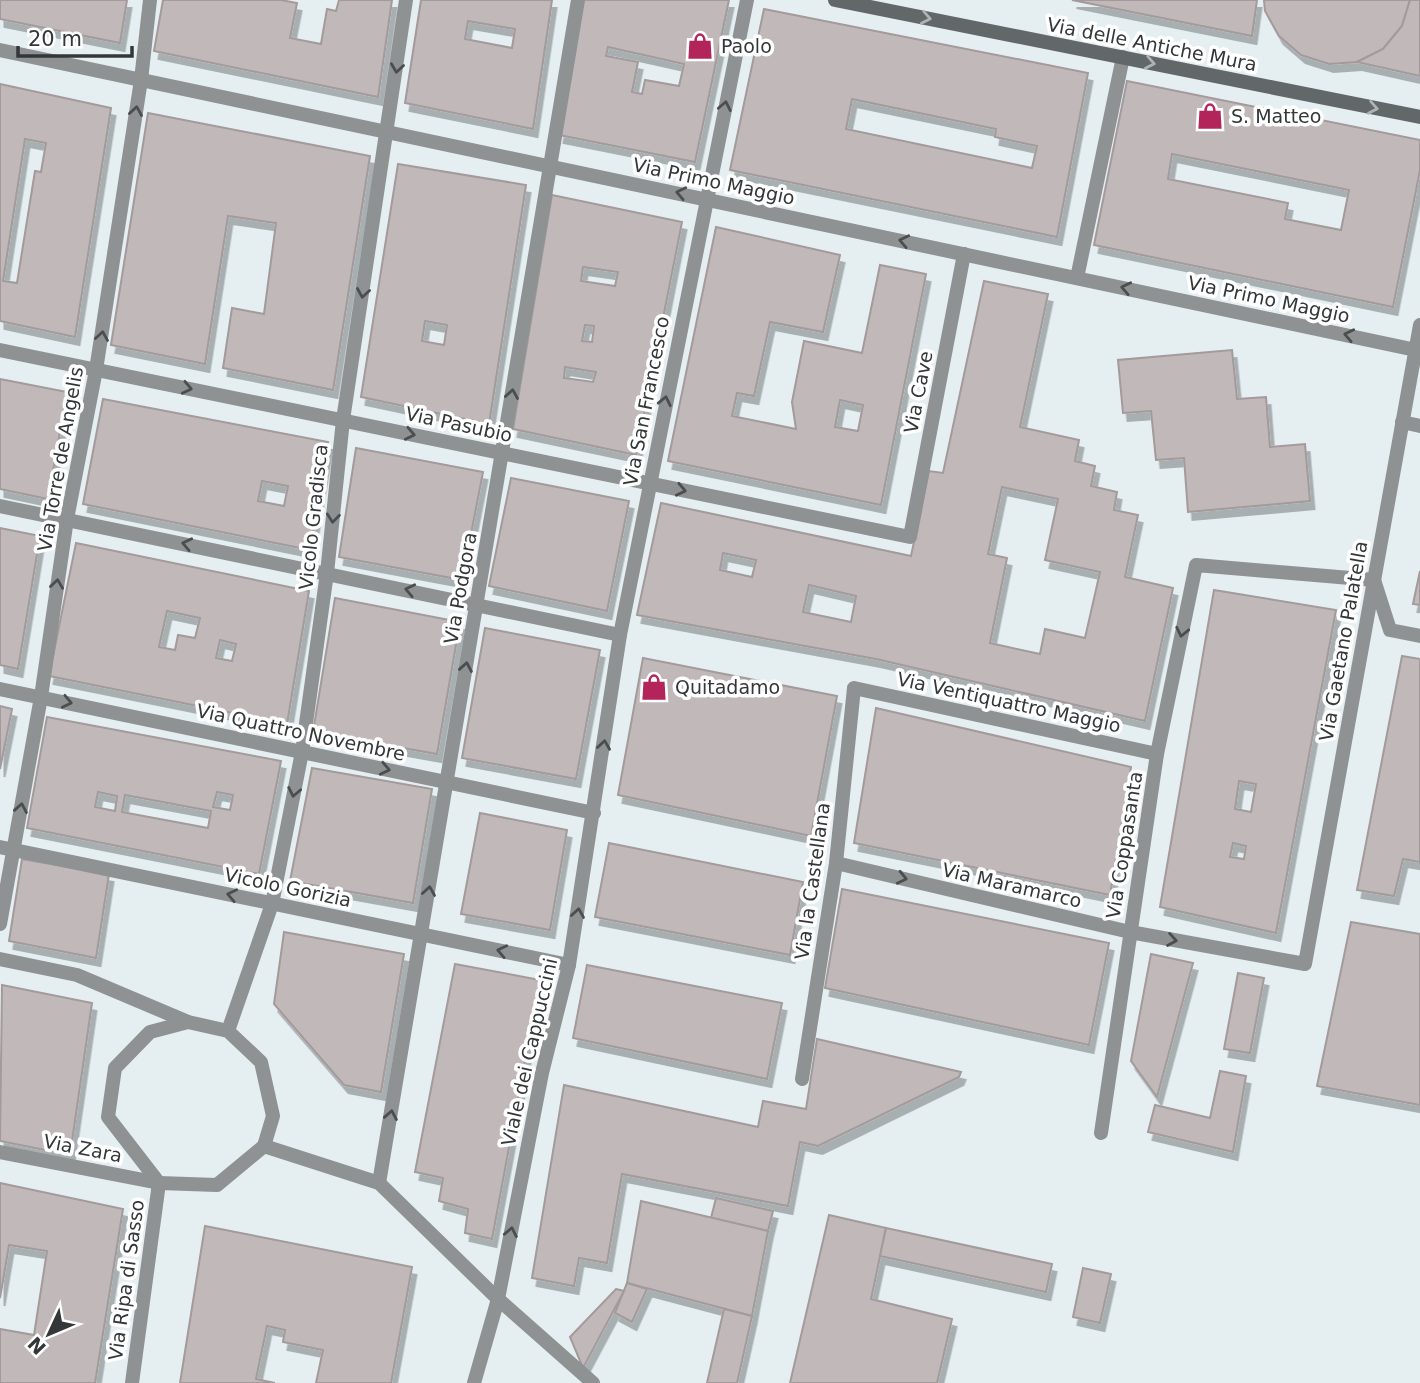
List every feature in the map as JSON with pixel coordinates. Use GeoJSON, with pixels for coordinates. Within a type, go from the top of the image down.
{"type":"FeatureCollection","features":[{"type":"Feature","properties":{"kind":"main road","name":"Via delle Antiche Mura"},"geometry":{"type":"LineString","coordinates":[[835,0],[1420,117]]}},
{"type":"Feature","properties":{"kind":"street","name":"Via Torre de Angelis"},"geometry":{"type":"LineString","coordinates":[[0,924],[7,848],[41,697],[67,519],[96,370],[141,80],[150,0]]}},
{"type":"Feature","properties":{"kind":"street","name":"Vicolo Gradisca"},"geometry":{"type":"LineString","coordinates":[[228,1031],[272,904],[302,751],[327,573],[343,420],[407,0]]}},
{"type":"Feature","properties":{"kind":"street","name":"Via Podgora"},"geometry":{"type":"LineString","coordinates":[[379,1183],[578,0]]}},
{"type":"Feature","properties":{"kind":"street","name":"Via San Francesco"},"geometry":{"type":"LineString","coordinates":[[594,813],[620,635],[747,0]]}},
{"type":"Feature","properties":{"kind":"street","name":"Via Primo Maggio"},"geometry":{"type":"LineString","coordinates":[[0,50],[1418,350]]}},
{"type":"Feature","properties":{"kind":"street"},"geometry":{"type":"LineString","coordinates":[[1077,278],[1123,57]]}},
{"type":"Feature","properties":{"kind":"street","name":"Via Cave"},"geometry":{"type":"LineString","coordinates":[[910,537],[964,254]]}},
{"type":"Feature","properties":{"kind":"street","name":"Via Gaetano Palatella"},"geometry":{"type":"LineString","coordinates":[[1305,964],[1402,422],[1418,350],[1420,325]]}},
{"type":"Feature","properties":{"kind":"street","name":"Via Pasubio"},"geometry":{"type":"LineString","coordinates":[[0,350],[910,537]]}},
{"type":"Feature","properties":{"kind":"street"},"geometry":{"type":"LineString","coordinates":[[1402,422],[1420,426]]}},
{"type":"Feature","properties":{"kind":"street"},"geometry":{"type":"LineString","coordinates":[[0,506],[477,603],[620,635]]}},
{"type":"Feature","properties":{"kind":"street","name":"Via Coppasanta"},"geometry":{"type":"LineString","coordinates":[[1101,1133],[1157,754],[1196,565],[1374,580]]}},
{"type":"Feature","properties":{"kind":"street"},"geometry":{"type":"LineString","coordinates":[[1374,580],[1390,631],[1420,636]]}},
{"type":"Feature","properties":{"kind":"street","name":"Via Ventiquattro Maggio"},"geometry":{"type":"LineString","coordinates":[[853,688],[1157,754]]}},
{"type":"Feature","properties":{"kind":"street","name":"Via la Castellana"},"geometry":{"type":"LineString","coordinates":[[802,1079],[836,863],[853,688]]}},
{"type":"Feature","properties":{"kind":"street","name":"Via Quattro Novembre"},"geometry":{"type":"LineString","coordinates":[[0,689],[594,813]]}},
{"type":"Feature","properties":{"kind":"street","name":"Viale dei Cappuccini"},"geometry":{"type":"LineString","coordinates":[[474,1383],[498,1299],[542,1073],[569,965],[594,813]]}},
{"type":"Feature","properties":{"kind":"street","name":"Vicolo Gorizia"},"geometry":{"type":"LineString","coordinates":[[7,848],[569,965]]}},
{"type":"Feature","properties":{"kind":"street","name":"Via Maramarco"},"geometry":{"type":"LineString","coordinates":[[836,863],[1130,932],[1305,964]]}},
{"type":"Feature","properties":{"kind":"street"},"geometry":{"type":"LineString","coordinates":[[0,959],[77,975],[188,1022],[228,1031],[261,1062],[273,1116],[264,1146],[217,1185],[159,1183],[107,1117],[115,1068],[150,1032],[188,1022]]}},
{"type":"Feature","properties":{"kind":"street"},"geometry":{"type":"LineString","coordinates":[[264,1146],[379,1183],[498,1299],[593,1383]]}},
{"type":"Feature","properties":{"kind":"street","name":"Via Zara"},"geometry":{"type":"LineString","coordinates":[[0,1152],[159,1183]]}},
{"type":"Feature","properties":{"kind":"street","name":"Via Ripa di Sasso"},"geometry":{"type":"LineString","coordinates":[[132,1383],[159,1183]]}},
{"type":"Feature","properties":{"kind":"building"},"geometry":{"type":"Polygon","coordinates":[[[0,0],[127,0],[120,43],[0,19],[0,0]]]}},
{"type":"Feature","properties":{"kind":"building"},"geometry":{"type":"Polygon","coordinates":[[[163,0],[281,0],[297,3],[290,38],[321,44],[327,9],[336,11],[339,0],[392,0],[378,97],[154,51],[163,0]]]}},
{"type":"Feature","properties":{"kind":"building"},"geometry":{"type":"Polygon","coordinates":[[[421,0],[552,0],[533,129],[405,103],[421,0]],[[468,21],[465,39],[512,48],[515,29],[468,21]]]}},
{"type":"Feature","properties":{"kind":"building"},"geometry":{"type":"Polygon","coordinates":[[[583,0],[729,0],[695,162],[559,135],[583,0]],[[608,47],[606,56],[638,62],[632,92],[642,94],[645,80],[679,86],[684,64],[608,47]]]}},
{"type":"Feature","properties":{"kind":"building"},"geometry":{"type":"Polygon","coordinates":[[[1072,0],[1257,0],[1252,36],[1072,0]]]}},
{"type":"Feature","properties":{"kind":"building"},"geometry":{"type":"Polygon","coordinates":[[[1264,0],[1410,0],[1402,26],[1383,49],[1357,62],[1329,64],[1301,55],[1279,36],[1265,11],[1264,0]]]}},
{"type":"Feature","properties":{"kind":"building"},"geometry":{"type":"Polygon","coordinates":[[[1410,0],[1420,0],[1420,76],[1357,62],[1383,49],[1402,26],[1410,0]]]}},
{"type":"Feature","properties":{"kind":"building"},"geometry":{"type":"Polygon","coordinates":[[[764,9],[1088,73],[1057,237],[730,170],[764,9]],[[852,99],[846,129],[1032,168],[1037,146],[995,137],[996,129],[852,99]]]}},
{"type":"Feature","properties":{"kind":"building"},"geometry":{"type":"Polygon","coordinates":[[[1127,81],[1420,140],[1420,170],[1393,307],[1094,245],[1127,81]],[[1172,154],[1168,179],[1288,203],[1285,219],[1341,230],[1349,190],[1172,154]]]}},
{"type":"Feature","properties":{"kind":"building"},"geometry":{"type":"Polygon","coordinates":[[[0,84],[111,108],[75,337],[0,321],[0,84]],[[25,139],[3,281],[17,283],[35,171],[41,172],[46,143],[25,139]]]}},
{"type":"Feature","properties":{"kind":"building"},"geometry":{"type":"Polygon","coordinates":[[[148,113],[370,156],[333,390],[223,368],[232,308],[264,314],[276,223],[228,216],[205,364],[111,345],[148,113]]]}},
{"type":"Feature","properties":{"kind":"building"},"geometry":{"type":"Polygon","coordinates":[[[398,164],[526,185],[489,424],[361,397],[398,164]],[[425,321],[422,341],[444,345],[447,325],[425,321]]]}},
{"type":"Feature","properties":{"kind":"building"},"geometry":{"type":"Polygon","coordinates":[[[552,195],[682,222],[636,455],[513,429],[552,195]],[[583,267],[581,281],[615,286],[618,272],[583,267]],[[585,325],[582,341],[592,342],[594,326],[585,325]],[[565,367],[564,378],[593,382],[596,372],[565,367]]]}},
{"type":"Feature","properties":{"kind":"building"},"geometry":{"type":"Polygon","coordinates":[[[716,227],[840,255],[823,332],[770,322],[754,396],[737,393],[732,416],[796,429],[792,402],[804,341],[862,353],[880,265],[926,274],[881,505],[668,461],[716,227]],[[840,400],[835,427],[858,431],[863,405],[840,400]]]}},
{"type":"Feature","properties":{"kind":"building"},"geometry":{"type":"Polygon","coordinates":[[[984,281],[1048,294],[1020,427],[1079,440],[1075,461],[1095,466],[1091,486],[1117,492],[1114,510],[1138,515],[1125,577],[1173,588],[1145,721],[876,659],[637,615],[661,503],[911,556],[929,471],[943,473],[984,281]],[[1002,487],[988,554],[1007,558],[990,643],[1040,654],[1045,629],[1085,638],[1100,572],[1045,560],[1058,499],[1002,487]],[[723,553],[720,570],[752,577],[756,560],[723,553]],[[809,585],[803,612],[851,622],[856,596],[809,585]]]}},
{"type":"Feature","properties":{"kind":"building"},"geometry":{"type":"Polygon","coordinates":[[[1232,350],[1237,399],[1266,397],[1270,447],[1305,444],[1310,501],[1188,512],[1184,458],[1156,460],[1151,411],[1123,413],[1118,360],[1232,350]]]}},
{"type":"Feature","properties":{"kind":"building"},"geometry":{"type":"Polygon","coordinates":[[[0,379],[67,392],[48,499],[0,489],[0,379]]]}},
{"type":"Feature","properties":{"kind":"building"},"geometry":{"type":"Polygon","coordinates":[[[103,399],[328,442],[310,550],[83,504],[103,399]],[[262,481],[258,501],[284,506],[288,486],[262,481]]]}},
{"type":"Feature","properties":{"kind":"building"},"geometry":{"type":"Polygon","coordinates":[[[356,448],[483,472],[462,580],[339,557],[356,448]]]}},
{"type":"Feature","properties":{"kind":"building"},"geometry":{"type":"Polygon","coordinates":[[[511,478],[629,501],[607,611],[489,586],[511,478]]]}},
{"type":"Feature","properties":{"kind":"building"},"geometry":{"type":"Polygon","coordinates":[[[0,528],[40,536],[18,669],[0,665],[0,528]]]}},
{"type":"Feature","properties":{"kind":"building"},"geometry":{"type":"Polygon","coordinates":[[[76,543],[309,591],[287,724],[49,676],[76,543]],[[167,611],[159,647],[175,650],[178,635],[195,638],[200,618],[167,611]],[[220,640],[216,658],[232,661],[236,644],[220,640]]]}},
{"type":"Feature","properties":{"kind":"building"},"geometry":{"type":"Polygon","coordinates":[[[1420,571],[1420,605],[1413,604],[1420,571]]]}},
{"type":"Feature","properties":{"kind":"building"},"geometry":{"type":"Polygon","coordinates":[[[1214,590],[1336,610],[1276,933],[1160,907],[1214,590]],[[1239,781],[1235,809],[1251,812],[1256,784],[1239,781]],[[1233,843],[1230,857],[1244,859],[1246,846],[1233,843]]]}},
{"type":"Feature","properties":{"kind":"building"},"geometry":{"type":"Polygon","coordinates":[[[335,598],[460,622],[437,754],[313,732],[335,598]]]}},
{"type":"Feature","properties":{"kind":"building"},"geometry":{"type":"Polygon","coordinates":[[[485,628],[600,650],[576,779],[462,758],[485,628]]]}},
{"type":"Feature","properties":{"kind":"building"},"geometry":{"type":"Polygon","coordinates":[[[1402,656],[1420,659],[1420,862],[1403,859],[1394,896],[1357,890],[1402,656]]]}},
{"type":"Feature","properties":{"kind":"building"},"geometry":{"type":"Polygon","coordinates":[[[643,658],[837,696],[811,836],[618,795],[643,658]]]}},
{"type":"Feature","properties":{"kind":"building"},"geometry":{"type":"Polygon","coordinates":[[[0,706],[12,709],[0,769],[0,706]]]}},
{"type":"Feature","properties":{"kind":"building"},"geometry":{"type":"Polygon","coordinates":[[[876,708],[1131,767],[1110,895],[854,843],[876,708]]]}},
{"type":"Feature","properties":{"kind":"building"},"geometry":{"type":"Polygon","coordinates":[[[47,717],[281,761],[259,874],[27,828],[47,717]],[[98,792],[95,807],[115,811],[117,796],[98,792]],[[217,792],[213,807],[230,810],[233,795],[217,792]],[[125,795],[122,812],[208,828],[211,811],[125,795]]]}},
{"type":"Feature","properties":{"kind":"building"},"geometry":{"type":"Polygon","coordinates":[[[312,768],[432,789],[413,903],[290,881],[312,768]]]}},
{"type":"Feature","properties":{"kind":"building"},"geometry":{"type":"Polygon","coordinates":[[[480,813],[567,830],[550,930],[461,914],[480,813]]]}},
{"type":"Feature","properties":{"kind":"building"},"geometry":{"type":"Polygon","coordinates":[[[609,843],[803,882],[790,955],[595,917],[609,843]]]}},
{"type":"Feature","properties":{"kind":"building"},"geometry":{"type":"Polygon","coordinates":[[[22,859],[109,874],[96,958],[9,941],[22,859]]]}},
{"type":"Feature","properties":{"kind":"building"},"geometry":{"type":"Polygon","coordinates":[[[842,889],[1109,943],[1089,1045],[825,988],[842,889]]]}},
{"type":"Feature","properties":{"kind":"building"},"geometry":{"type":"Polygon","coordinates":[[[1351,922],[1420,934],[1420,1105],[1317,1086],[1351,922]]]}},
{"type":"Feature","properties":{"kind":"building"},"geometry":{"type":"Polygon","coordinates":[[[284,932],[404,954],[381,1092],[344,1085],[274,1004],[284,932]]]}},
{"type":"Feature","properties":{"kind":"building"},"geometry":{"type":"Polygon","coordinates":[[[1151,954],[1193,963],[1157,1097],[1131,1061],[1151,954]]]}},
{"type":"Feature","properties":{"kind":"building"},"geometry":{"type":"Polygon","coordinates":[[[455,964],[540,980],[492,1239],[465,1233],[468,1209],[439,1201],[443,1178],[415,1172],[455,964]]]}},
{"type":"Feature","properties":{"kind":"building"},"geometry":{"type":"Polygon","coordinates":[[[587,965],[782,1003],[767,1079],[573,1038],[587,965]]]}},
{"type":"Feature","properties":{"kind":"building"},"geometry":{"type":"Polygon","coordinates":[[[1238,973],[1264,978],[1250,1053],[1224,1049],[1238,973]]]}},
{"type":"Feature","properties":{"kind":"building"},"geometry":{"type":"Polygon","coordinates":[[[2,985],[92,1003],[70,1155],[0,1141],[2,985]]]}},
{"type":"Feature","properties":{"kind":"building"},"geometry":{"type":"Polygon","coordinates":[[[817,1039],[961,1072],[959,1077],[818,1146],[800,1142],[788,1206],[622,1174],[607,1263],[579,1258],[574,1286],[532,1278],[564,1085],[758,1127],[763,1101],[806,1109],[817,1039]]]}},
{"type":"Feature","properties":{"kind":"building"},"geometry":{"type":"Polygon","coordinates":[[[1220,1071],[1246,1076],[1233,1152],[1148,1132],[1155,1105],[1210,1118],[1220,1071]]]}},
{"type":"Feature","properties":{"kind":"building"},"geometry":{"type":"Polygon","coordinates":[[[0,1183],[123,1209],[95,1383],[0,1383],[0,1329],[34,1335],[47,1251],[9,1245],[0,1298],[0,1183]]]}},
{"type":"Feature","properties":{"kind":"building"},"geometry":{"type":"Polygon","coordinates":[[[716,1198],[773,1211],[768,1231],[711,1218],[716,1198]]]}},
{"type":"Feature","properties":{"kind":"building"},"geometry":{"type":"Polygon","coordinates":[[[641,1201],[768,1231],[752,1316],[627,1283],[641,1201]]]}},
{"type":"Feature","properties":{"kind":"building"},"geometry":{"type":"Polygon","coordinates":[[[829,1215],[886,1228],[871,1299],[952,1319],[937,1383],[790,1383],[829,1215]]]}},
{"type":"Feature","properties":{"kind":"building"},"geometry":{"type":"Polygon","coordinates":[[[205,1226],[412,1267],[391,1383],[316,1383],[323,1350],[283,1342],[285,1330],[267,1326],[256,1379],[275,1383],[180,1383],[205,1226]]]}},
{"type":"Feature","properties":{"kind":"building"},"geometry":{"type":"Polygon","coordinates":[[[886,1228],[1052,1264],[1046,1292],[880,1256],[886,1228]]]}},
{"type":"Feature","properties":{"kind":"building"},"geometry":{"type":"Polygon","coordinates":[[[1083,1268],[1111,1274],[1100,1323],[1073,1317],[1083,1268]]]}},
{"type":"Feature","properties":{"kind":"building"},"geometry":{"type":"Polygon","coordinates":[[[627,1283],[647,1289],[632,1322],[615,1313],[627,1283]]]}},
{"type":"Feature","properties":{"kind":"building"},"geometry":{"type":"Polygon","coordinates":[[[616,1289],[624,1291],[583,1368],[570,1337],[616,1289]]]}},
{"type":"Feature","properties":{"kind":"building"},"geometry":{"type":"Polygon","coordinates":[[[724,1309],[752,1316],[737,1383],[707,1383],[724,1309]]]}},
{"type":"Feature","properties":{"kind":"place","name":"Paolo"},"geometry":{"type":"Point","coordinates":[700,46]}},
{"type":"Feature","properties":{"kind":"place","name":"S. Matteo"},"geometry":{"type":"Point","coordinates":[1210,116]}},
{"type":"Feature","properties":{"kind":"place","name":"Quitadamo"},"geometry":{"type":"Point","coordinates":[654,687]}}]}
